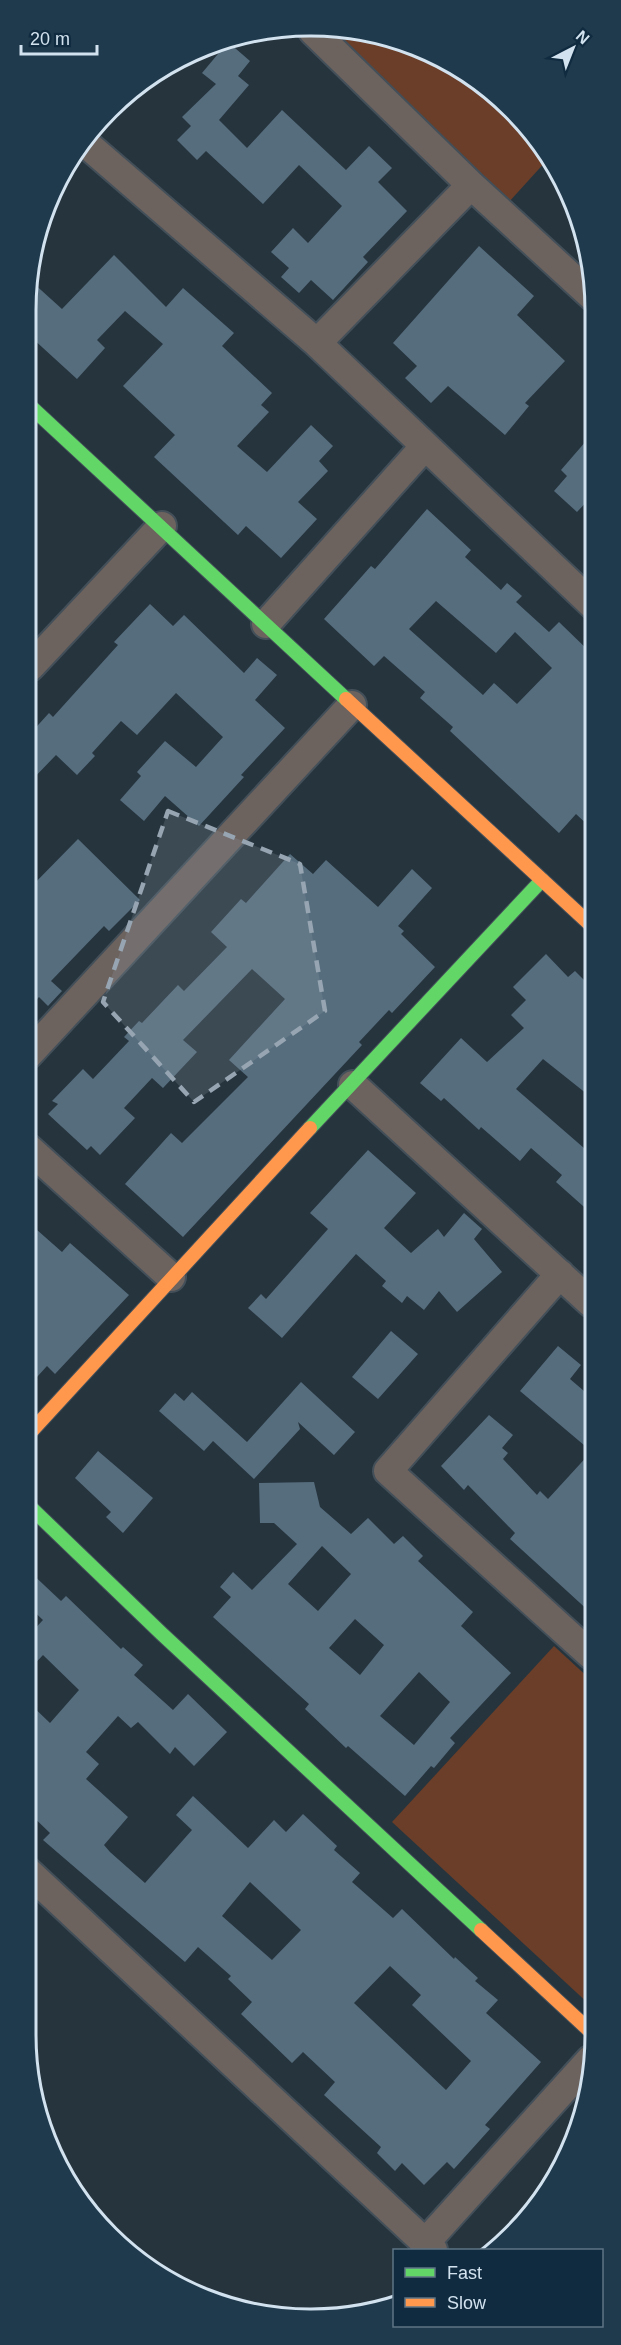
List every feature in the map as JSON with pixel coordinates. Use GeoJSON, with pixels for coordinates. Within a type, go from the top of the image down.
{"type":"FeatureCollection","features":[{"type":"Feature","properties":{"kind":"street"},"geometry":{"type":"LineString","coordinates":[[319,36],[471,185],[584,289]]}},
{"type":"Feature","properties":{"kind":"street"},"geometry":{"type":"LineString","coordinates":[[90,147],[317,343],[585,598]]}},
{"type":"Feature","properties":{"kind":"street"},"geometry":{"type":"LineString","coordinates":[[317,343],[471,185]]}},
{"type":"Feature","properties":{"kind":"street"},"geometry":{"type":"LineString","coordinates":[[36,411],[585,920]]}},
{"type":"Feature","properties":{"kind":"street"},"geometry":{"type":"LineString","coordinates":[[266,624],[425,446]]}},
{"type":"Feature","properties":{"kind":"street"},"geometry":{"type":"LineString","coordinates":[[36,661],[162,526]]}},
{"type":"Feature","properties":{"kind":"street"},"geometry":{"type":"LineString","coordinates":[[36,1046],[352,705]]}},
{"type":"Feature","properties":{"kind":"street"},"geometry":{"type":"LineString","coordinates":[[36,1426],[171,1277],[353,1085],[542,880]]}},
{"type":"Feature","properties":{"kind":"street"},"geometry":{"type":"LineString","coordinates":[[353,1085],[585,1297]]}},
{"type":"Feature","properties":{"kind":"street"},"geometry":{"type":"LineString","coordinates":[[36,1155],[171,1277]]}},
{"type":"Feature","properties":{"kind":"street"},"geometry":{"type":"LineString","coordinates":[[560,1274],[388,1471],[585,1650]]}},
{"type":"Feature","properties":{"kind":"street"},"geometry":{"type":"LineString","coordinates":[[36,1512],[162,1634],[585,2026]]}},
{"type":"Feature","properties":{"kind":"street"},"geometry":{"type":"LineString","coordinates":[[36,1879],[429,2247],[583,2068]]}},
{"type":"Feature","properties":{"kind":"highlighted area"},"geometry":{"type":"Polygon","coordinates":[[[168,811],[300,864],[325,1011],[194,1102],[103,1002],[168,811]]]}},
{"type":"Feature","properties":{"kind":"shaded area"},"geometry":{"type":"Polygon","coordinates":[[[335,37],[382,45],[432,64],[463,82],[505,116],[543,165],[507,204],[335,37]]]}},
{"type":"Feature","properties":{"kind":"shaded area"},"geometry":{"type":"Polygon","coordinates":[[[554,1646],[585,1674],[585,2000],[392,1822],[554,1646]]]}},
{"type":"Feature","properties":{"kind":"building"},"geometry":{"type":"Polygon","coordinates":[[[234,47],[250,61],[238,76],[249,85],[219,120],[247,148],[282,110],[346,170],[369,146],[392,168],[378,182],[407,211],[363,257],[368,262],[333,300],[311,280],[299,293],[281,277],[289,268],[271,252],[293,228],[308,243],[342,206],[299,165],[263,204],[206,151],[197,160],[177,140],[191,126],[182,117],[216,84],[202,73],[220,52],[234,47]]]}},
{"type":"Feature","properties":{"kind":"building"},"geometry":{"type":"Polygon","coordinates":[[[479,246],[534,296],[517,315],[565,361],[525,403],[529,406],[505,435],[448,386],[431,403],[405,378],[417,366],[393,343],[479,246]]]}},
{"type":"Feature","properties":{"kind":"building"},"geometry":{"type":"Polygon","coordinates":[[[114,255],[166,307],[183,288],[234,333],[222,346],[272,393],[261,405],[269,412],[237,446],[267,472],[311,425],[333,446],[319,461],[328,471],[298,502],[317,519],[281,558],[246,526],[238,535],[154,457],[175,435],[123,386],[163,344],[125,311],[97,340],[105,348],[77,379],[36,342],[37,287],[62,309],[114,255]]]}},
{"type":"Feature","properties":{"kind":"building"},"geometry":{"type":"Polygon","coordinates":[[[585,442],[585,504],[577,512],[554,491],[567,476],[561,470],[585,442]]]}},
{"type":"Feature","properties":{"kind":"building"},"geometry":{"type":"Polygon","coordinates":[[[427,509],[471,550],[465,557],[501,590],[507,583],[522,596],[516,602],[549,632],[559,622],[585,647],[585,822],[576,814],[559,833],[450,731],[453,727],[420,698],[425,692],[384,656],[374,666],[324,619],[371,566],[375,569],[427,509]],[[436,601],[409,629],[483,695],[494,683],[517,704],[552,668],[515,632],[496,653],[436,601]]]}},
{"type":"Feature","properties":{"kind":"building"},"geometry":{"type":"Polygon","coordinates":[[[150,604],[173,626],[184,615],[244,673],[257,658],[277,675],[255,700],[285,728],[241,775],[244,777],[199,826],[165,796],[144,821],[120,800],[141,776],[137,772],[165,741],[196,767],[223,737],[176,693],[137,735],[121,721],[92,753],[95,756],[77,775],[56,755],[36,776],[36,727],[49,713],[53,717],[118,645],[114,642],[150,604]]]}},
{"type":"Feature","properties":{"kind":"building"},"geometry":{"type":"Polygon","coordinates":[[[78,839],[140,900],[109,931],[104,926],[51,981],[62,991],[48,1006],[39,997],[36,1000],[36,882],[78,839]]]}},
{"type":"Feature","properties":{"kind":"building"},"geometry":{"type":"Polygon","coordinates":[[[290,854],[313,874],[326,860],[378,907],[412,869],[432,888],[398,926],[404,931],[401,934],[435,967],[392,1013],[389,1010],[359,1042],[362,1045],[183,1237],[125,1184],[171,1133],[182,1143],[248,1077],[229,1060],[285,999],[252,969],[183,1040],[197,1052],[163,1088],[152,1078],[124,1108],[135,1118],[100,1155],[91,1146],[87,1150],[48,1114],[58,1104],[52,1101],[83,1069],[93,1079],[129,1041],[124,1037],[139,1021],[142,1023],[178,985],[184,991],[227,947],[211,932],[241,899],[246,903],[290,854]]]}},
{"type":"Feature","properties":{"kind":"building"},"geometry":{"type":"Polygon","coordinates":[[[546,954],[568,977],[575,971],[585,981],[585,1092],[543,1059],[516,1089],[585,1149],[585,1208],[556,1182],[562,1175],[531,1148],[520,1161],[481,1127],[479,1130],[444,1098],[441,1101],[420,1083],[461,1038],[487,1062],[524,1028],[511,1015],[526,1000],[513,987],[546,954]]]}},
{"type":"Feature","properties":{"kind":"building"},"geometry":{"type":"Polygon","coordinates":[[[368,1150],[416,1193],[384,1228],[411,1253],[438,1229],[444,1237],[464,1213],[482,1229],[474,1239],[502,1272],[457,1312],[439,1291],[424,1310],[407,1296],[402,1303],[382,1286],[386,1281],[356,1254],[282,1338],[248,1308],[261,1294],[266,1299],[328,1229],[310,1213],[368,1150]]]}},
{"type":"Feature","properties":{"kind":"building"},"geometry":{"type":"Polygon","coordinates":[[[36,1229],[62,1252],[70,1243],[129,1295],[55,1374],[47,1366],[36,1378],[36,1229]]]}},
{"type":"Feature","properties":{"kind":"building"},"geometry":{"type":"Polygon","coordinates":[[[391,1331],[418,1354],[378,1399],[352,1377],[391,1331]]]}},
{"type":"Feature","properties":{"kind":"building"},"geometry":{"type":"Polygon","coordinates":[[[558,1346],[581,1365],[570,1379],[585,1392],[585,1446],[520,1391],[558,1346]]]}},
{"type":"Feature","properties":{"kind":"building"},"geometry":{"type":"Polygon","coordinates":[[[301,1382],[355,1432],[334,1455],[298,1422],[300,1429],[254,1479],[213,1441],[204,1451],[159,1411],[175,1393],[184,1401],[192,1392],[247,1442],[301,1382]]]}},
{"type":"Feature","properties":{"kind":"building"},"geometry":{"type":"Polygon","coordinates":[[[489,1415],[513,1435],[502,1448],[508,1453],[503,1459],[537,1495],[540,1491],[548,1499],[585,1459],[585,1608],[510,1539],[515,1533],[468,1485],[464,1490],[441,1466],[489,1415]]]}},
{"type":"Feature","properties":{"kind":"building"},"geometry":{"type":"Polygon","coordinates":[[[98,1451],[153,1498],[123,1533],[106,1517],[111,1512],[75,1478],[98,1451]]]}},
{"type":"Feature","properties":{"kind":"building"},"geometry":{"type":"Polygon","coordinates":[[[314,1482],[320,1507],[351,1534],[368,1518],[394,1544],[403,1536],[423,1556],[418,1561],[473,1612],[461,1626],[511,1673],[450,1738],[455,1743],[434,1768],[431,1766],[405,1796],[348,1746],[346,1748],[305,1709],[309,1704],[213,1617],[231,1597],[220,1587],[233,1572],[252,1590],[297,1544],[274,1523],[260,1523],[259,1483],[314,1482]],[[322,1546],[288,1584],[318,1611],[351,1574],[322,1546]],[[355,1619],[329,1648],[360,1675],[384,1645],[355,1619]],[[419,1672],[380,1716],[414,1745],[450,1702],[419,1672]]]}},
{"type":"Feature","properties":{"kind":"building"},"geometry":{"type":"Polygon","coordinates":[[[36,1577],[61,1601],[66,1596],[121,1649],[123,1647],[143,1665],[134,1675],[173,1710],[188,1694],[227,1732],[194,1766],[175,1747],[170,1754],[138,1722],[131,1728],[118,1716],[86,1752],[99,1764],[86,1779],[128,1817],[104,1845],[145,1883],[192,1830],[176,1815],[193,1796],[248,1848],[274,1820],[286,1832],[303,1814],[337,1846],[334,1850],[360,1873],[352,1882],[393,1918],[402,1909],[454,1959],[455,1957],[478,1978],[475,1981],[498,2000],[486,2013],[541,2062],[485,2125],[490,2129],[454,2169],[447,2162],[424,2185],[402,2163],[395,2171],[377,2153],[381,2147],[324,2095],[335,2082],[303,2052],[292,2063],[241,2014],[252,2002],[228,1979],[231,1976],[198,1947],[185,1962],[43,1840],[50,1833],[36,1820],[36,1710],[50,1723],[79,1690],[43,1655],[36,1662],[36,1627],[43,1620],[36,1613],[36,1577]],[[250,1882],[222,1916],[272,1960],[301,1930],[250,1882]],[[390,1966],[354,2003],[446,2090],[471,2061],[412,2005],[421,1995],[390,1966]]]}},
{"type":"Feature","properties":{"kind":"traffic: fast"},"geometry":{"type":"LineString","coordinates":[[36,412],[346,699]]}},
{"type":"Feature","properties":{"kind":"traffic: fast"},"geometry":{"type":"LineString","coordinates":[[310,1128],[542,880]]}},
{"type":"Feature","properties":{"kind":"traffic: fast"},"geometry":{"type":"LineString","coordinates":[[36,1513],[162,1634],[481,1930]]}},
{"type":"Feature","properties":{"kind":"traffic: slow"},"geometry":{"type":"LineString","coordinates":[[346,699],[585,920]]}},
{"type":"Feature","properties":{"kind":"traffic: slow"},"geometry":{"type":"LineString","coordinates":[[36,1426],[310,1128]]}},
{"type":"Feature","properties":{"kind":"traffic: slow"},"geometry":{"type":"LineString","coordinates":[[481,1930],[585,2026]]}}]}
